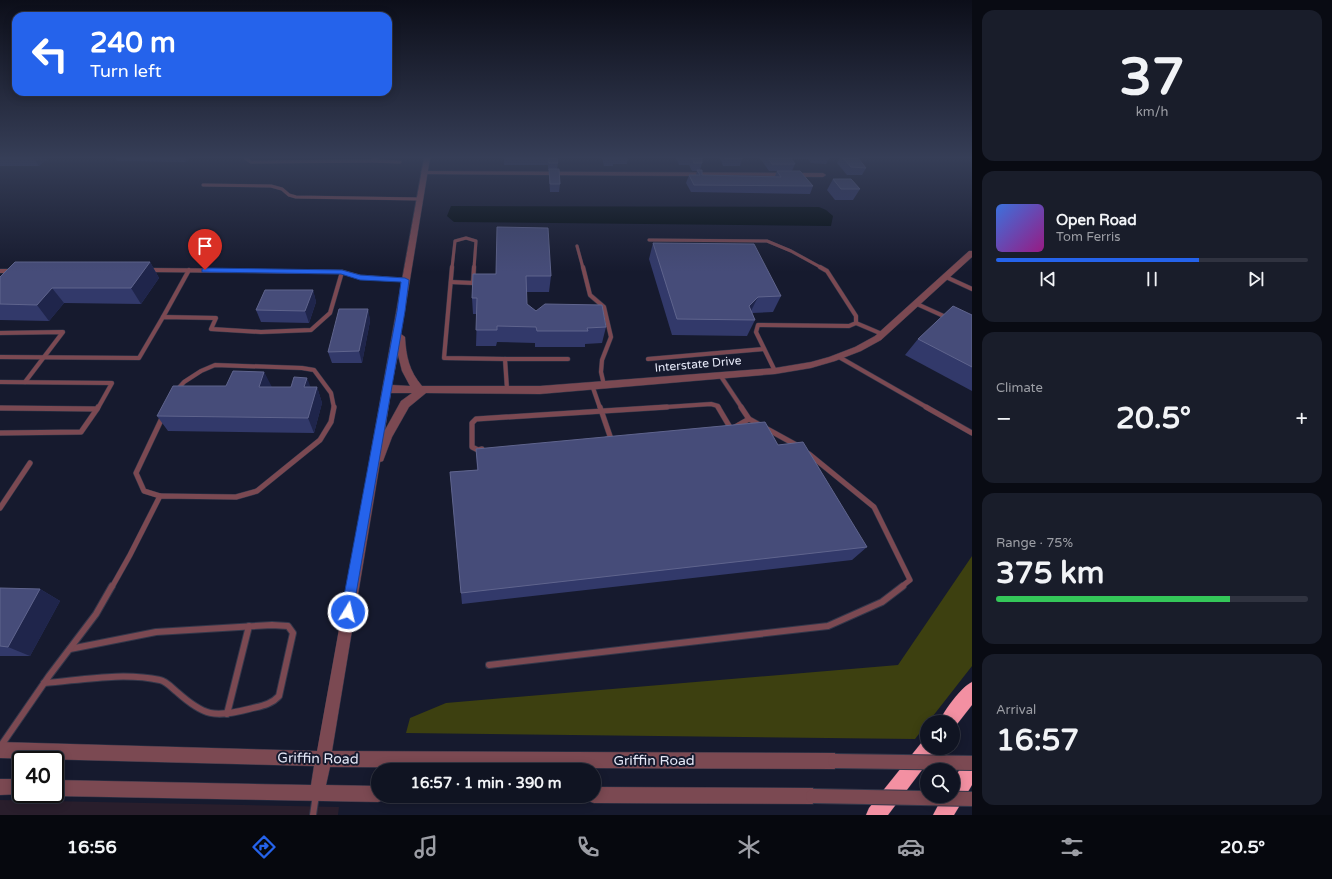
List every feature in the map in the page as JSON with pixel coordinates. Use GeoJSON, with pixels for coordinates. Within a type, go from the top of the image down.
{"type":"FeatureCollection","features":[{"type":"Feature","properties":{"kind":"highway"},"geometry":{"type":"LineString","coordinates":[[953,715],[972,691]]}},
{"type":"Feature","properties":{"kind":"highway"},"geometry":{"type":"LineString","coordinates":[[876,815],[923,755]]}},
{"type":"Feature","properties":{"kind":"highway"},"geometry":{"type":"LineString","coordinates":[[943,815],[972,767]]}},
{"type":"Feature","properties":{"kind":"street"},"geometry":{"type":"LineString","coordinates":[[316,794],[420,199]]}},
{"type":"Feature","properties":{"kind":"street","name":"Interstate Drive"},"geometry":{"type":"LineString","coordinates":[[387,389],[540,390],[775,371],[811,366],[858,349],[882,334],[972,253]]}},
{"type":"Feature","properties":{"kind":"street"},"geometry":{"type":"LineString","coordinates":[[368,494],[387,436],[404,404],[421,389],[409,379],[404,366],[401,349],[401,311]]}},
{"type":"Feature","properties":{"kind":"street","name":"Griffin Road"},"geometry":{"type":"LineString","coordinates":[[0,750],[323,758],[972,763]]}},
{"type":"Feature","properties":{"kind":"street"},"geometry":{"type":"LineString","coordinates":[[0,787],[12,787]]}},
{"type":"Feature","properties":{"kind":"street"},"geometry":{"type":"LineString","coordinates":[[64,788],[371,794]]}},
{"type":"Feature","properties":{"kind":"street"},"geometry":{"type":"LineString","coordinates":[[601,795],[813,796],[972,799]]}},
{"type":"Feature","properties":{"kind":"lane"},"geometry":{"type":"LineString","coordinates":[[294,196],[420,199]]}},
{"type":"Feature","properties":{"kind":"lane"},"geometry":{"type":"LineString","coordinates":[[451,282],[473,283],[476,241],[469,238],[455,241],[451,282],[444,358],[568,359]]}},
{"type":"Feature","properties":{"kind":"lane"},"geometry":{"type":"LineString","coordinates":[[649,240],[767,241],[791,251],[827,271],[856,316],[856,323]]}},
{"type":"Feature","properties":{"kind":"lane"},"geometry":{"type":"LineString","coordinates":[[577,246],[590,295],[604,307],[611,337],[602,354],[601,377],[604,385]]}},
{"type":"Feature","properties":{"kind":"lane"},"geometry":{"type":"LineString","coordinates":[[140,270],[342,272],[360,277],[405,280]]}},
{"type":"Feature","properties":{"kind":"lane"},"geometry":{"type":"LineString","coordinates":[[0,357],[139,358],[189,270]]}},
{"type":"Feature","properties":{"kind":"lane"},"geometry":{"type":"LineString","coordinates":[[0,271],[15,271]]}},
{"type":"Feature","properties":{"kind":"lane"},"geometry":{"type":"LineString","coordinates":[[163,317],[216,318],[211,329],[261,332],[311,330],[330,314],[342,272]]}},
{"type":"Feature","properties":{"kind":"lane"},"geometry":{"type":"LineString","coordinates":[[946,277],[972,289]]}},
{"type":"Feature","properties":{"kind":"lane"},"geometry":{"type":"LineString","coordinates":[[917,304],[951,319]]}},
{"type":"Feature","properties":{"kind":"lane"},"geometry":{"type":"LineString","coordinates":[[775,371],[756,332],[758,325],[849,326],[856,323],[882,334]]}},
{"type":"Feature","properties":{"kind":"lane"},"geometry":{"type":"LineString","coordinates":[[0,333],[63,332],[25,382]]}},
{"type":"Feature","properties":{"kind":"lane"},"geometry":{"type":"LineString","coordinates":[[648,359],[764,349]]}},
{"type":"Feature","properties":{"kind":"lane"},"geometry":{"type":"LineString","coordinates":[[839,357],[972,433]]}},
{"type":"Feature","properties":{"kind":"lane"},"geometry":{"type":"LineString","coordinates":[[505,359],[507,390]]}},
{"type":"Feature","properties":{"kind":"lane"},"geometry":{"type":"LineString","coordinates":[[166,409],[136,473],[144,491],[160,496],[236,498],[257,491],[320,440],[331,422],[334,407],[331,393],[314,370],[302,368],[216,366],[201,371],[184,382],[173,395]]}},
{"type":"Feature","properties":{"kind":"lane"},"geometry":{"type":"LineString","coordinates":[[489,665],[828,626],[882,602],[910,580],[874,507],[799,446],[749,419],[720,375]]}},
{"type":"Feature","properties":{"kind":"lane"},"geometry":{"type":"LineString","coordinates":[[0,382],[112,383],[97,409],[81,432],[0,433]]}},
{"type":"Feature","properties":{"kind":"lane"},"geometry":{"type":"LineString","coordinates":[[592,386],[611,439]]}},
{"type":"Feature","properties":{"kind":"lane"},"geometry":{"type":"LineString","coordinates":[[485,449],[478,450],[472,447],[472,423],[476,419],[711,404],[718,406],[731,429]]}},
{"type":"Feature","properties":{"kind":"lane"},"geometry":{"type":"LineString","coordinates":[[0,408],[97,409]]}},
{"type":"Feature","properties":{"kind":"lane"},"geometry":{"type":"LineString","coordinates":[[723,430],[731,429],[749,419]]}},
{"type":"Feature","properties":{"kind":"lane"},"geometry":{"type":"LineString","coordinates":[[603,440],[618,439]]}},
{"type":"Feature","properties":{"kind":"lane"},"geometry":{"type":"LineString","coordinates":[[0,508],[30,463]]}},
{"type":"Feature","properties":{"kind":"lane"},"geometry":{"type":"LineString","coordinates":[[0,747],[44,683],[96,614],[130,555],[160,496]]}},
{"type":"Feature","properties":{"kind":"lane"},"geometry":{"type":"LineString","coordinates":[[44,683],[114,678],[154,678],[162,680],[200,710],[212,714],[227,714],[272,703],[278,698],[281,692],[293,633],[288,626],[272,625],[156,632],[70,649]]}},
{"type":"Feature","properties":{"kind":"lane"},"geometry":{"type":"LineString","coordinates":[[227,714],[249,626]]}},
{"type":"Feature","properties":{"kind":"lane"},"geometry":{"type":"LineString","coordinates":[[313,815],[316,794]]}},
{"type":"Feature","properties":{"kind":"shaded area"},"geometry":{"type":"Polygon","coordinates":[[[451,206],[819,207],[826,210],[833,216],[831,226],[454,222],[447,216],[451,206]]]}},
{"type":"Feature","properties":{"kind":"shaded area"},"geometry":{"type":"Polygon","coordinates":[[[0,800],[12,800],[12,803],[64,803],[64,801],[339,807],[338,815],[0,815],[0,800]]]}},
{"type":"Feature","properties":{"kind":"green space"},"geometry":{"type":"Polygon","coordinates":[[[972,556],[972,666],[934,715],[920,715],[920,733],[915,739],[406,733],[410,718],[446,703],[898,665],[972,556]]]}},
{"type":"Feature","properties":{"kind":"building"},"geometry":{"type":"Polygon","coordinates":[[[497,227],[548,228],[551,276],[526,276],[527,304],[536,311],[545,304],[602,305],[606,327],[587,328],[588,331],[537,331],[536,327],[497,326],[497,330],[476,330],[477,298],[472,298],[473,274],[496,274],[497,227]]]}},
{"type":"Feature","properties":{"kind":"building"},"geometry":{"type":"Polygon","coordinates":[[[653,243],[754,244],[781,296],[758,297],[749,306],[755,320],[677,319],[653,243]]]}},
{"type":"Feature","properties":{"kind":"building"},"geometry":{"type":"Polygon","coordinates":[[[15,262],[150,262],[131,288],[52,288],[37,305],[0,304],[0,277],[15,262]]]}},
{"type":"Feature","properties":{"kind":"building"},"geometry":{"type":"Polygon","coordinates":[[[265,290],[313,290],[305,311],[256,310],[265,290]]]}},
{"type":"Feature","properties":{"kind":"building"},"geometry":{"type":"Polygon","coordinates":[[[953,306],[972,315],[972,367],[918,339],[953,306]]]}},
{"type":"Feature","properties":{"kind":"building"},"geometry":{"type":"Polygon","coordinates":[[[339,309],[368,309],[359,351],[328,352],[339,309]]]}},
{"type":"Feature","properties":{"kind":"building"},"geometry":{"type":"Polygon","coordinates":[[[233,371],[264,372],[259,387],[291,387],[294,377],[307,378],[304,387],[317,387],[308,418],[157,416],[173,386],[226,386],[233,371]]]}},
{"type":"Feature","properties":{"kind":"building"},"geometry":{"type":"Polygon","coordinates":[[[765,422],[778,445],[803,442],[867,547],[461,593],[450,472],[478,470],[476,449],[765,422]]]}},
{"type":"Feature","properties":{"kind":"building"},"geometry":{"type":"Polygon","coordinates":[[[0,588],[40,589],[8,647],[0,646],[0,588]]]}},
{"type":"Feature","properties":{"kind":"route"},"geometry":{"type":"LineString","coordinates":[[205,270],[342,272],[360,277],[405,280],[401,311],[365,506],[348,612]]}}]}
